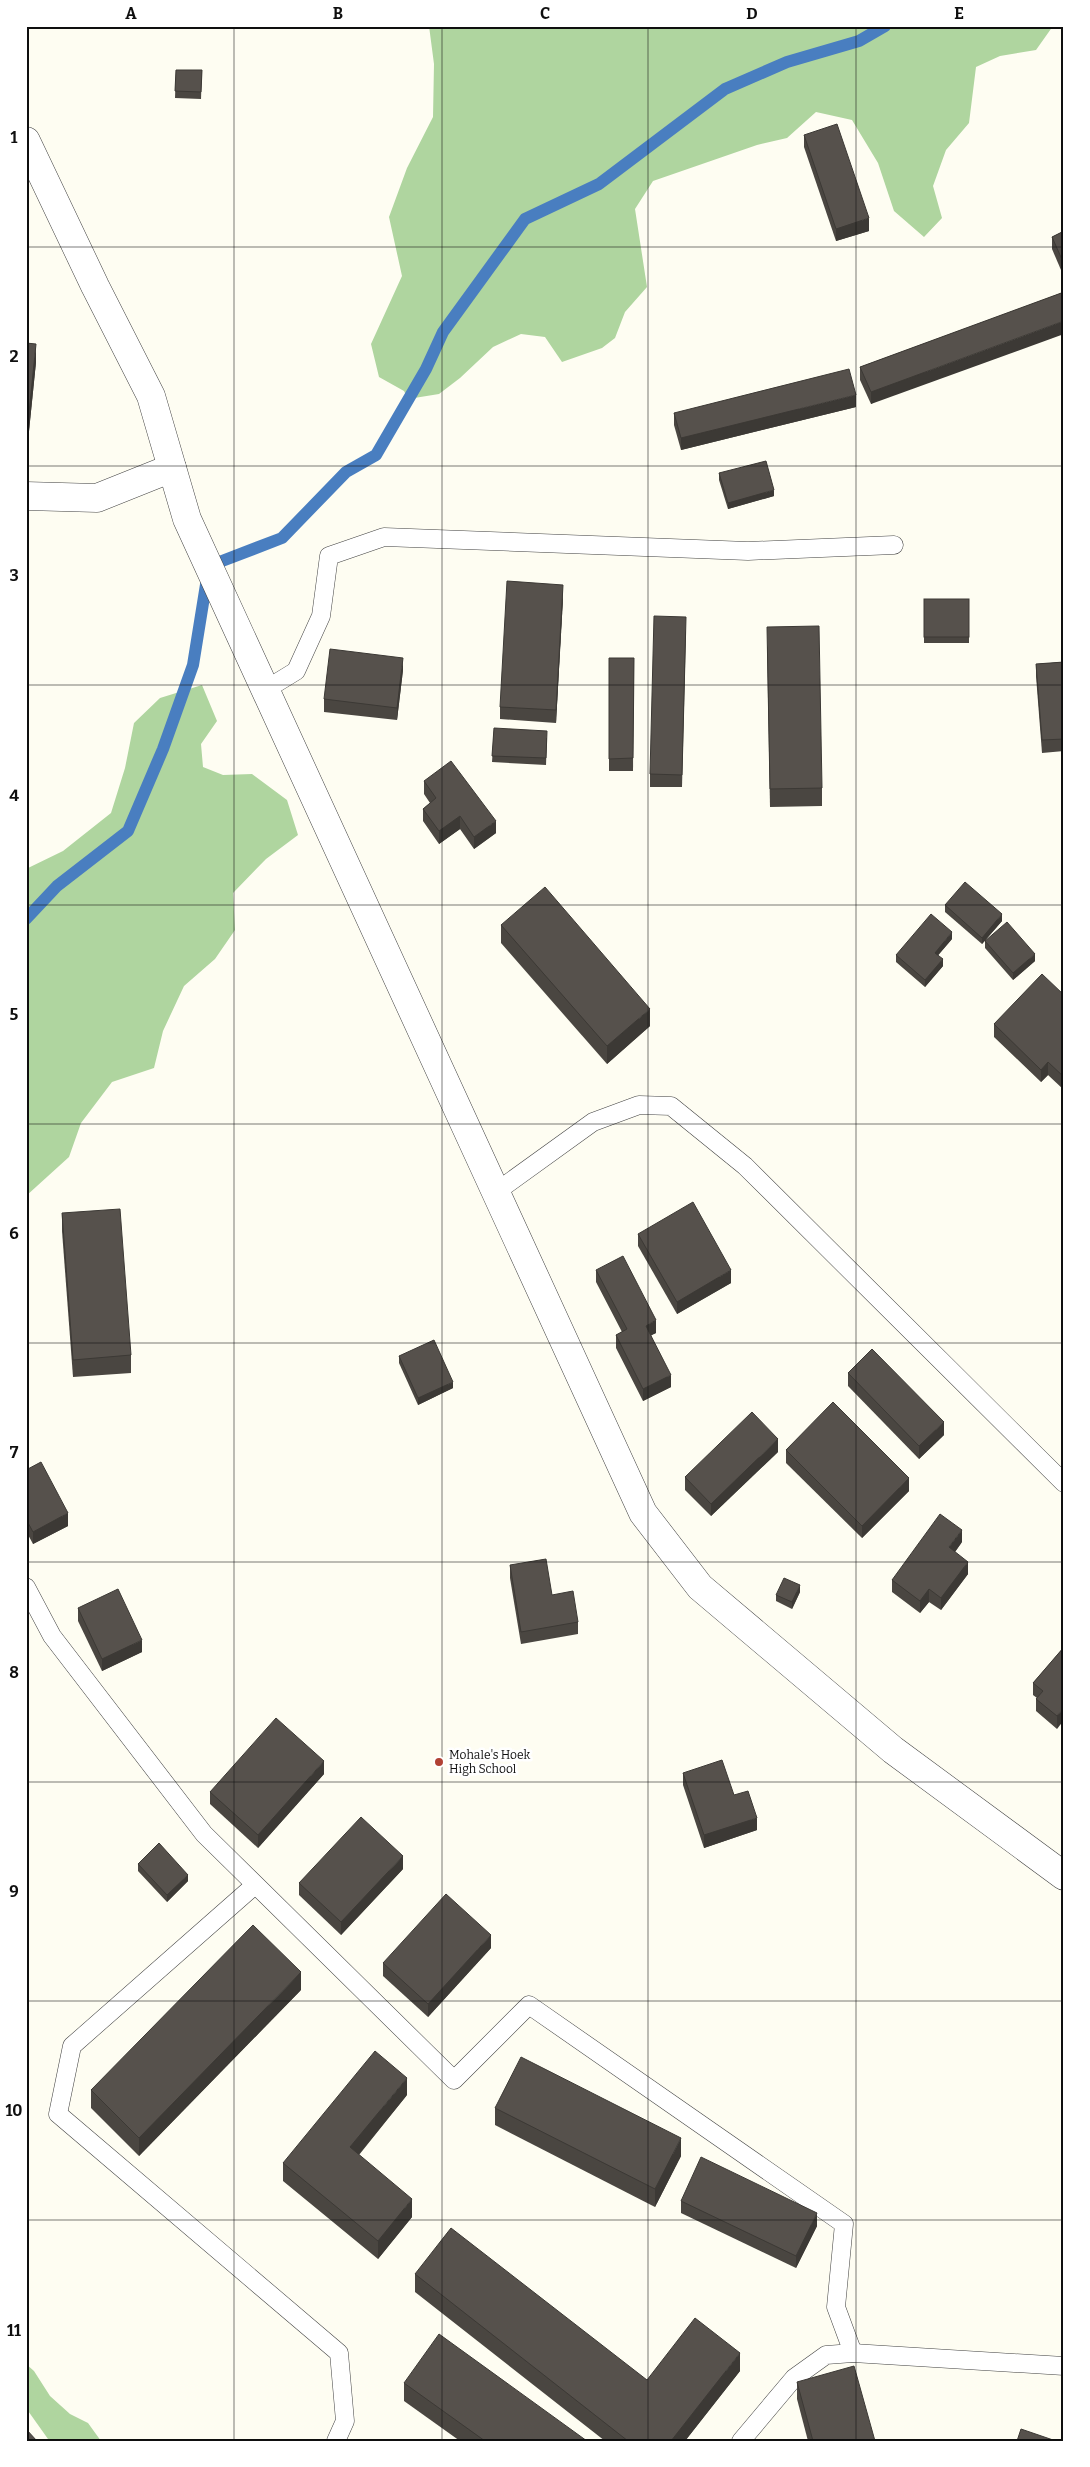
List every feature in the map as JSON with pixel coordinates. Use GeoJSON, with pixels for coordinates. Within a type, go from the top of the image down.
{"type":"FeatureCollection","features":[{"type":"Feature","properties":{"kind":"street"},"geometry":{"type":"LineString","coordinates":[[26,141],[94,286],[151,396],[188,519],[643,1513],[700,1587],[893,1750],[1064,1876]]}},
{"type":"Feature","properties":{"kind":"street"},"geometry":{"type":"LineString","coordinates":[[26,496],[97,498],[172,468]]}},
{"type":"Feature","properties":{"kind":"lane"},"geometry":{"type":"LineString","coordinates":[[266,690],[296,671],[322,616],[329,556],[384,537],[748,551],[894,545]]}},
{"type":"Feature","properties":{"kind":"lane"},"geometry":{"type":"LineString","coordinates":[[496,1192],[593,1122],[639,1105],[671,1106],[745,1166],[1064,1483]]}},
{"type":"Feature","properties":{"kind":"lane"},"geometry":{"type":"LineString","coordinates":[[26,1586],[52,1636],[204,1834],[454,2080],[529,2005],[844,2224],[836,2307],[853,2353]]}},
{"type":"Feature","properties":{"kind":"lane"},"geometry":{"type":"LineString","coordinates":[[255,1885],[72,2046],[58,2114],[339,2353],[345,2421],[336,2441]]}},
{"type":"Feature","properties":{"kind":"lane"},"geometry":{"type":"LineString","coordinates":[[741,2441],[794,2378],[826,2355],[853,2353],[1064,2366]]}},
{"type":"Feature","properties":{"kind":"green space"},"geometry":{"type":"Polygon","coordinates":[[[429,26],[1053,26],[1036,50],[1000,56],[976,67],[969,123],[946,150],[933,186],[942,218],[924,237],[894,211],[878,163],[852,120],[816,112],[787,138],[757,145],[653,181],[635,209],[647,287],[625,312],[615,338],[602,348],[562,362],[545,337],[521,334],[493,347],[460,378],[439,394],[408,399],[404,391],[379,377],[371,344],[402,276],[389,217],[407,168],[433,117],[434,64],[429,26]]]}},
{"type":"Feature","properties":{"kind":"green space"},"geometry":{"type":"Polygon","coordinates":[[[202,685],[217,721],[201,744],[203,767],[223,775],[252,774],[287,800],[298,835],[266,859],[233,893],[235,930],[215,959],[184,986],[163,1031],[154,1068],[112,1082],[81,1123],[69,1157],[26,1196],[26,869],[63,851],[111,813],[125,768],[134,723],[160,698],[202,685]]]}},
{"type":"Feature","properties":{"kind":"green space"},"geometry":{"type":"Polygon","coordinates":[[[26,2364],[34,2371],[50,2396],[70,2414],[88,2423],[101,2441],[48,2439],[26,2408],[26,2364]]]}},
{"type":"Feature","properties":{"kind":"building"},"geometry":{"type":"Polygon","coordinates":[[[176,70],[202,70],[201,92],[175,91],[176,70]]]}},
{"type":"Feature","properties":{"kind":"building"},"geometry":{"type":"Polygon","coordinates":[[[837,124],[869,218],[836,229],[804,135],[837,124]]]}},
{"type":"Feature","properties":{"kind":"building"},"geometry":{"type":"Polygon","coordinates":[[[1064,231],[1064,264],[1052,237],[1064,231]]]}},
{"type":"Feature","properties":{"kind":"building"},"geometry":{"type":"Polygon","coordinates":[[[1064,292],[1064,321],[871,392],[860,367],[1064,292]]]}},
{"type":"Feature","properties":{"kind":"building"},"geometry":{"type":"Polygon","coordinates":[[[26,343],[36,344],[29,413],[26,412],[26,343]]]}},
{"type":"Feature","properties":{"kind":"building"},"geometry":{"type":"Polygon","coordinates":[[[849,369],[856,395],[681,438],[674,413],[849,369]]]}},
{"type":"Feature","properties":{"kind":"building"},"geometry":{"type":"Polygon","coordinates":[[[766,461],[774,490],[728,503],[719,473],[766,461]]]}},
{"type":"Feature","properties":{"kind":"building"},"geometry":{"type":"Polygon","coordinates":[[[507,581],[563,585],[556,710],[500,707],[507,581]]]}},
{"type":"Feature","properties":{"kind":"building"},"geometry":{"type":"Polygon","coordinates":[[[924,599],[969,599],[969,637],[924,637],[924,599]]]}},
{"type":"Feature","properties":{"kind":"building"},"geometry":{"type":"Polygon","coordinates":[[[654,616],[686,617],[682,775],[650,774],[654,616]]]}},
{"type":"Feature","properties":{"kind":"building"},"geometry":{"type":"Polygon","coordinates":[[[819,626],[822,788],[770,789],[767,627],[819,626]]]}},
{"type":"Feature","properties":{"kind":"building"},"geometry":{"type":"Polygon","coordinates":[[[330,649],[403,658],[397,708],[324,699],[330,649]]]}},
{"type":"Feature","properties":{"kind":"building"},"geometry":{"type":"Polygon","coordinates":[[[609,658],[634,658],[633,758],[609,759],[609,658]]]}},
{"type":"Feature","properties":{"kind":"building"},"geometry":{"type":"Polygon","coordinates":[[[1064,662],[1064,739],[1042,740],[1036,664],[1064,662]]]}},
{"type":"Feature","properties":{"kind":"building"},"geometry":{"type":"Polygon","coordinates":[[[494,728],[547,731],[546,758],[492,756],[494,728]]]}},
{"type":"Feature","properties":{"kind":"building"},"geometry":{"type":"Polygon","coordinates":[[[451,761],[496,821],[474,837],[460,816],[439,831],[423,809],[436,798],[424,781],[451,761]]]}},
{"type":"Feature","properties":{"kind":"building"},"geometry":{"type":"Polygon","coordinates":[[[965,882],[1002,914],[982,938],[945,905],[965,882]]]}},
{"type":"Feature","properties":{"kind":"building"},"geometry":{"type":"Polygon","coordinates":[[[545,887],[650,1009],[607,1046],[501,925],[545,887]]]}},
{"type":"Feature","properties":{"kind":"building"},"geometry":{"type":"Polygon","coordinates":[[[931,914],[952,932],[935,953],[943,959],[925,980],[896,955],[931,914]]]}},
{"type":"Feature","properties":{"kind":"building"},"geometry":{"type":"Polygon","coordinates":[[[1007,922],[1035,954],[1013,973],[985,941],[1007,922]]]}},
{"type":"Feature","properties":{"kind":"building"},"geometry":{"type":"Polygon","coordinates":[[[1042,974],[1064,995],[1064,1077],[1048,1062],[1041,1070],[994,1024],[1042,974]]]}},
{"type":"Feature","properties":{"kind":"building"},"geometry":{"type":"Polygon","coordinates":[[[693,1202],[731,1270],[677,1302],[638,1234],[693,1202]]]}},
{"type":"Feature","properties":{"kind":"building"},"geometry":{"type":"Polygon","coordinates":[[[120,1209],[131,1355],[73,1360],[62,1213],[120,1209]]]}},
{"type":"Feature","properties":{"kind":"building"},"geometry":{"type":"Polygon","coordinates":[[[623,1256],[656,1320],[646,1326],[671,1375],[643,1389],[616,1335],[627,1329],[596,1270],[623,1256]]]}},
{"type":"Feature","properties":{"kind":"building"},"geometry":{"type":"Polygon","coordinates":[[[434,1340],[453,1382],[418,1398],[399,1356],[434,1340]]]}},
{"type":"Feature","properties":{"kind":"building"},"geometry":{"type":"Polygon","coordinates":[[[872,1349],[944,1422],[919,1446],[848,1373],[872,1349]]]}},
{"type":"Feature","properties":{"kind":"building"},"geometry":{"type":"Polygon","coordinates":[[[833,1402],[909,1478],[862,1526],[786,1450],[833,1402]]]}},
{"type":"Feature","properties":{"kind":"building"},"geometry":{"type":"Polygon","coordinates":[[[752,1412],[778,1439],[711,1504],[685,1477],[752,1412]]]}},
{"type":"Feature","properties":{"kind":"building"},"geometry":{"type":"Polygon","coordinates":[[[41,1462],[68,1513],[33,1532],[26,1519],[26,1470],[41,1462]]]}},
{"type":"Feature","properties":{"kind":"building"},"geometry":{"type":"Polygon","coordinates":[[[940,1514],[962,1530],[949,1547],[968,1562],[941,1598],[929,1589],[920,1601],[892,1580],[940,1514]]]}},
{"type":"Feature","properties":{"kind":"building"},"geometry":{"type":"Polygon","coordinates":[[[546,1559],[552,1595],[573,1591],[578,1622],[521,1632],[510,1565],[546,1559]]]}},
{"type":"Feature","properties":{"kind":"building"},"geometry":{"type":"Polygon","coordinates":[[[784,1578],[800,1585],[792,1602],[776,1595],[784,1578]]]}},
{"type":"Feature","properties":{"kind":"building"},"geometry":{"type":"Polygon","coordinates":[[[118,1589],[142,1640],[102,1659],[78,1608],[118,1589]]]}},
{"type":"Feature","properties":{"kind":"building"},"geometry":{"type":"Polygon","coordinates":[[[1064,1647],[1064,1708],[1057,1716],[1036,1699],[1043,1691],[1033,1683],[1064,1647]]]}},
{"type":"Feature","properties":{"kind":"building"},"geometry":{"type":"Polygon","coordinates":[[[276,1718],[324,1761],[258,1835],[210,1792],[276,1718]]]}},
{"type":"Feature","properties":{"kind":"building"},"geometry":{"type":"Polygon","coordinates":[[[722,1760],[734,1795],[748,1791],[757,1818],[704,1835],[683,1773],[722,1760]]]}},
{"type":"Feature","properties":{"kind":"building"},"geometry":{"type":"Polygon","coordinates":[[[361,1817],[403,1856],[341,1922],[299,1883],[361,1817]]]}},
{"type":"Feature","properties":{"kind":"building"},"geometry":{"type":"Polygon","coordinates":[[[159,1843],[188,1875],[167,1895],[138,1864],[159,1843]]]}},
{"type":"Feature","properties":{"kind":"building"},"geometry":{"type":"Polygon","coordinates":[[[446,1894],[491,1935],[428,2004],[383,1963],[446,1894]]]}},
{"type":"Feature","properties":{"kind":"building"},"geometry":{"type":"Polygon","coordinates":[[[253,1925],[301,1972],[139,2138],[91,2090],[253,1925]]]}},
{"type":"Feature","properties":{"kind":"building"},"geometry":{"type":"Polygon","coordinates":[[[375,2051],[407,2078],[350,2147],[412,2199],[378,2241],[283,2163],[375,2051]]]}},
{"type":"Feature","properties":{"kind":"building"},"geometry":{"type":"Polygon","coordinates":[[[521,2057],[681,2138],[655,2189],[495,2108],[521,2057]]]}},
{"type":"Feature","properties":{"kind":"building"},"geometry":{"type":"Polygon","coordinates":[[[701,2157],[817,2213],[796,2256],[681,2201],[701,2157]]]}},
{"type":"Feature","properties":{"kind":"building"},"geometry":{"type":"Polygon","coordinates":[[[451,2228],[647,2380],[695,2318],[740,2353],[671,2441],[628,2441],[415,2274],[451,2228]]]}},
{"type":"Feature","properties":{"kind":"building"},"geometry":{"type":"Polygon","coordinates":[[[439,2334],[587,2441],[485,2441],[404,2383],[439,2334]]]}},
{"type":"Feature","properties":{"kind":"building"},"geometry":{"type":"Polygon","coordinates":[[[854,2366],[875,2441],[813,2441],[797,2382],[854,2366]]]}},
{"type":"Feature","properties":{"kind":"building"},"geometry":{"type":"Polygon","coordinates":[[[26,2429],[37,2441],[26,2441],[26,2429]]]}},
{"type":"Feature","properties":{"kind":"building"},"geometry":{"type":"Polygon","coordinates":[[[1021,2429],[1056,2441],[1017,2441],[1021,2429]]]}},
{"type":"Feature","properties":{"kind":"waterway"},"geometry":{"type":"LineString","coordinates":[[26,919],[57,886],[128,831],[163,749],[193,665],[209,566],[282,538],[346,472],[376,455],[426,369],[443,332],[525,219],[599,184],[725,89],[787,62],[859,41],[885,26]]}},
{"type":"Feature","properties":{"kind":"place","name":"Mohale's Hoek High School"},"geometry":{"type":"Point","coordinates":[439,1762]}}]}
